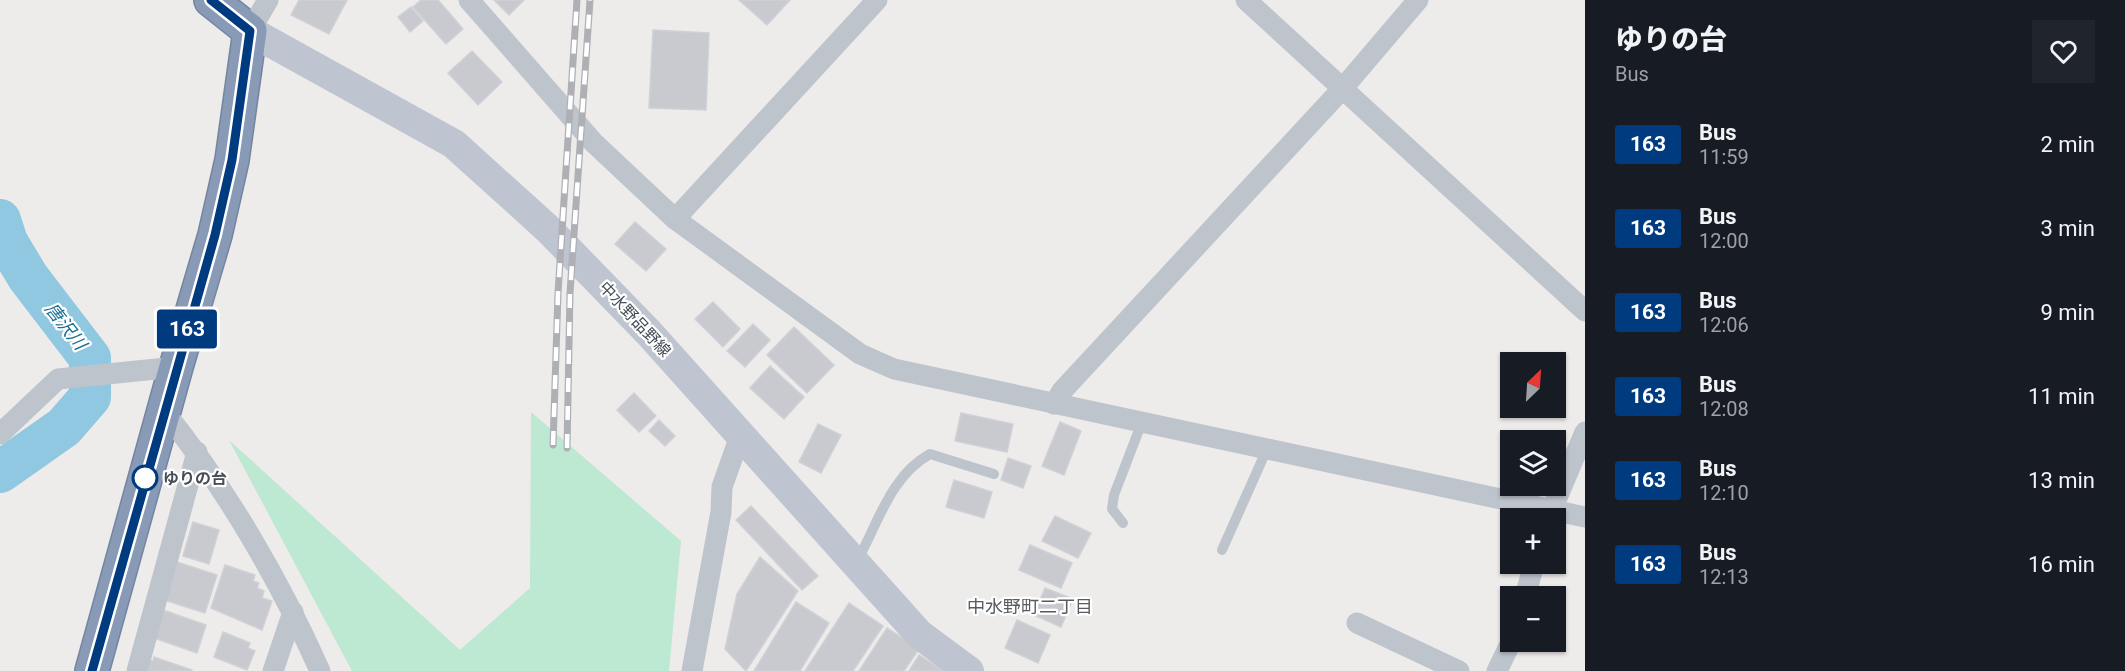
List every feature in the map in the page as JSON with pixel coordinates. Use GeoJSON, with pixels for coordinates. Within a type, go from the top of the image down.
{"type":"FeatureCollection","features":[{"type":"Feature","properties":{"kind":"highway"},"geometry":{"type":"LineString","coordinates":[[92,671],[215,235],[232,160],[250,31],[211,0]]}},
{"type":"Feature","properties":{"kind":"main road","name":"中水野品野線"},"geometry":{"type":"LineString","coordinates":[[250,31],[454,144],[592,273],[649,333],[919,634],[969,671]]}},
{"type":"Feature","properties":{"kind":"street"},"geometry":{"type":"LineString","coordinates":[[250,31],[268,0]]}},
{"type":"Feature","properties":{"kind":"street"},"geometry":{"type":"LineString","coordinates":[[469,0],[594,143],[675,219],[860,354],[894,369],[1267,449],[1525,508]]}},
{"type":"Feature","properties":{"kind":"street"},"geometry":{"type":"LineString","coordinates":[[675,219],[877,0]]}},
{"type":"Feature","properties":{"kind":"street"},"geometry":{"type":"LineString","coordinates":[[1246,0],[1585,311]]}},
{"type":"Feature","properties":{"kind":"street"},"geometry":{"type":"LineString","coordinates":[[1054,404],[1062,391],[1343,87],[1418,0]]}},
{"type":"Feature","properties":{"kind":"street"},"geometry":{"type":"LineString","coordinates":[[2,428],[58,379],[176,367]]}},
{"type":"Feature","properties":{"kind":"street"},"geometry":{"type":"LineString","coordinates":[[164,411],[196,452],[294,612],[320,671]]}},
{"type":"Feature","properties":{"kind":"street"},"geometry":{"type":"LineString","coordinates":[[1553,508],[1585,432]]}},
{"type":"Feature","properties":{"kind":"street"},"geometry":{"type":"LineString","coordinates":[[692,671],[721,512],[722,487],[740,436]]}},
{"type":"Feature","properties":{"kind":"street"},"geometry":{"type":"LineString","coordinates":[[136,671],[196,452]]}},
{"type":"Feature","properties":{"kind":"street"},"geometry":{"type":"LineString","coordinates":[[1566,515],[1585,517]]}},
{"type":"Feature","properties":{"kind":"street"},"geometry":{"type":"LineString","coordinates":[[273,671],[294,612]]}},
{"type":"Feature","properties":{"kind":"street"},"geometry":{"type":"LineString","coordinates":[[1357,623],[1459,671]]}},
{"type":"Feature","properties":{"kind":"street"},"geometry":{"type":"LineString","coordinates":[[1497,671],[1506,652]]}},
{"type":"Feature","properties":{"kind":"lane"},"geometry":{"type":"LineString","coordinates":[[1123,524],[1112,509],[1114,495],[1142,422]]}},
{"type":"Feature","properties":{"kind":"lane"},"geometry":{"type":"LineString","coordinates":[[1222,550],[1267,449]]}},
{"type":"Feature","properties":{"kind":"lane"},"geometry":{"type":"LineString","coordinates":[[856,564],[897,482],[915,462],[930,454],[994,474]]}},
{"type":"Feature","properties":{"kind":"green space"},"geometry":{"type":"Polygon","coordinates":[[[531,412],[681,541],[669,671],[352,671],[229,440],[460,650],[530,588],[531,412]]]}},
{"type":"Feature","properties":{"kind":"building"},"geometry":{"type":"Polygon","coordinates":[[[299,0],[347,0],[329,34],[291,15],[299,0]]]}},
{"type":"Feature","properties":{"kind":"building"},"geometry":{"type":"Polygon","coordinates":[[[421,0],[438,0],[463,29],[446,44],[413,7],[421,0]]]}},
{"type":"Feature","properties":{"kind":"building"},"geometry":{"type":"Polygon","coordinates":[[[494,0],[524,0],[509,15],[494,0]]]}},
{"type":"Feature","properties":{"kind":"building"},"geometry":{"type":"Polygon","coordinates":[[[739,0],[790,0],[767,25],[739,0]]]}},
{"type":"Feature","properties":{"kind":"building"},"geometry":{"type":"Polygon","coordinates":[[[411,7],[423,21],[410,32],[398,17],[411,7]]]}},
{"type":"Feature","properties":{"kind":"building"},"geometry":{"type":"Polygon","coordinates":[[[653,30],[709,33],[706,110],[649,108],[653,30]]]}},
{"type":"Feature","properties":{"kind":"building"},"geometry":{"type":"Polygon","coordinates":[[[472,51],[502,82],[478,105],[448,73],[472,51]]]}},
{"type":"Feature","properties":{"kind":"building"},"geometry":{"type":"Polygon","coordinates":[[[635,222],[666,249],[646,271],[615,244],[635,222]]]}},
{"type":"Feature","properties":{"kind":"building"},"geometry":{"type":"Polygon","coordinates":[[[713,302],[740,329],[723,347],[695,319],[713,302]]]}},
{"type":"Feature","properties":{"kind":"building"},"geometry":{"type":"Polygon","coordinates":[[[753,324],[770,340],[745,367],[727,351],[753,324]]]}},
{"type":"Feature","properties":{"kind":"building"},"geometry":{"type":"Polygon","coordinates":[[[794,327],[834,365],[807,393],[767,355],[794,327]]]}},
{"type":"Feature","properties":{"kind":"building"},"geometry":{"type":"Polygon","coordinates":[[[770,366],[804,397],[784,419],[750,388],[770,366]]]}},
{"type":"Feature","properties":{"kind":"building"},"geometry":{"type":"Polygon","coordinates":[[[634,393],[656,416],[639,432],[617,410],[634,393]]]}},
{"type":"Feature","properties":{"kind":"building"},"geometry":{"type":"Polygon","coordinates":[[[961,413],[1013,424],[1007,452],[955,441],[961,413]]]}},
{"type":"Feature","properties":{"kind":"building"},"geometry":{"type":"Polygon","coordinates":[[[659,420],[675,436],[665,446],[649,431],[659,420]]]}},
{"type":"Feature","properties":{"kind":"building"},"geometry":{"type":"Polygon","coordinates":[[[1060,422],[1081,431],[1064,475],[1042,466],[1060,422]]]}},
{"type":"Feature","properties":{"kind":"building"},"geometry":{"type":"Polygon","coordinates":[[[818,424],[841,435],[821,473],[799,462],[818,424]]]}},
{"type":"Feature","properties":{"kind":"building"},"geometry":{"type":"Polygon","coordinates":[[[1008,458],[1031,466],[1023,488],[1001,480],[1008,458]]]}},
{"type":"Feature","properties":{"kind":"building"},"geometry":{"type":"Polygon","coordinates":[[[954,480],[992,492],[984,518],[946,507],[954,480]]]}},
{"type":"Feature","properties":{"kind":"building"},"geometry":{"type":"Polygon","coordinates":[[[751,506],[818,576],[802,590],[736,520],[751,506]]]}},
{"type":"Feature","properties":{"kind":"building"},"geometry":{"type":"Polygon","coordinates":[[[1055,516],[1091,533],[1078,558],[1042,541],[1055,516]]]}},
{"type":"Feature","properties":{"kind":"building"},"geometry":{"type":"Polygon","coordinates":[[[193,522],[219,530],[209,564],[183,556],[193,522]]]}},
{"type":"Feature","properties":{"kind":"building"},"geometry":{"type":"Polygon","coordinates":[[[1030,545],[1072,563],[1061,588],[1019,570],[1030,545]]]}},
{"type":"Feature","properties":{"kind":"building"},"geometry":{"type":"Polygon","coordinates":[[[760,557],[798,591],[746,671],[725,649],[737,594],[760,557]]]}},
{"type":"Feature","properties":{"kind":"building"},"geometry":{"type":"Polygon","coordinates":[[[177,562],[217,575],[205,613],[164,600],[177,562]]]}},
{"type":"Feature","properties":{"kind":"building"},"geometry":{"type":"Polygon","coordinates":[[[225,565],[255,575],[253,581],[259,583],[257,588],[264,591],[262,598],[272,601],[262,630],[211,608],[225,565]]]}},
{"type":"Feature","properties":{"kind":"building"},"geometry":{"type":"Polygon","coordinates":[[[1045,588],[1073,599],[1061,627],[1034,615],[1045,588]]]}},
{"type":"Feature","properties":{"kind":"building"},"geometry":{"type":"Polygon","coordinates":[[[796,602],[829,623],[800,671],[754,671],[796,602]]]}},
{"type":"Feature","properties":{"kind":"building"},"geometry":{"type":"Polygon","coordinates":[[[849,603],[883,626],[853,671],[805,671],[849,603]]]}},
{"type":"Feature","properties":{"kind":"building"},"geometry":{"type":"Polygon","coordinates":[[[163,610],[206,625],[197,653],[154,638],[163,610]]]}},
{"type":"Feature","properties":{"kind":"building"},"geometry":{"type":"Polygon","coordinates":[[[1017,620],[1050,635],[1038,663],[1005,648],[1017,620]]]}},
{"type":"Feature","properties":{"kind":"building"},"geometry":{"type":"Polygon","coordinates":[[[887,628],[919,649],[904,671],[859,671],[887,628]]]}},
{"type":"Feature","properties":{"kind":"building"},"geometry":{"type":"Polygon","coordinates":[[[223,632],[250,643],[248,648],[255,651],[247,670],[214,657],[223,632]]]}},
{"type":"Feature","properties":{"kind":"building"},"geometry":{"type":"Polygon","coordinates":[[[919,655],[944,671],[909,671],[919,655]]]}},
{"type":"Feature","properties":{"kind":"building"},"geometry":{"type":"Polygon","coordinates":[[[154,657],[192,670],[142,671],[146,658],[153,661],[154,657]]]}},
{"type":"Feature","properties":{"kind":"waterway","name":"唐沢川"},"geometry":{"type":"LineString","coordinates":[[0,220],[7,242],[28,277],[90,358],[90,397],[64,427],[0,472]]}},
{"type":"Feature","properties":{"kind":"railway"},"geometry":{"type":"LineString","coordinates":[[553,445],[558,293],[577,0]]}},
{"type":"Feature","properties":{"kind":"railway"},"geometry":{"type":"LineString","coordinates":[[567,448],[570,293],[590,0]]}},
{"type":"Feature","properties":{"kind":"bus line","name":"163"},"geometry":{"type":"LineString","coordinates":[[92,671],[215,235],[232,160],[250,31],[211,0]]}},
{"type":"Feature","properties":{"kind":"place","name":"ゆりの台"},"geometry":{"type":"Point","coordinates":[145,478]}},
{"type":"Feature","properties":{"kind":"district","name":"中水野町二丁目"},"geometry":{"type":"Point","coordinates":[1030,606]}}]}
